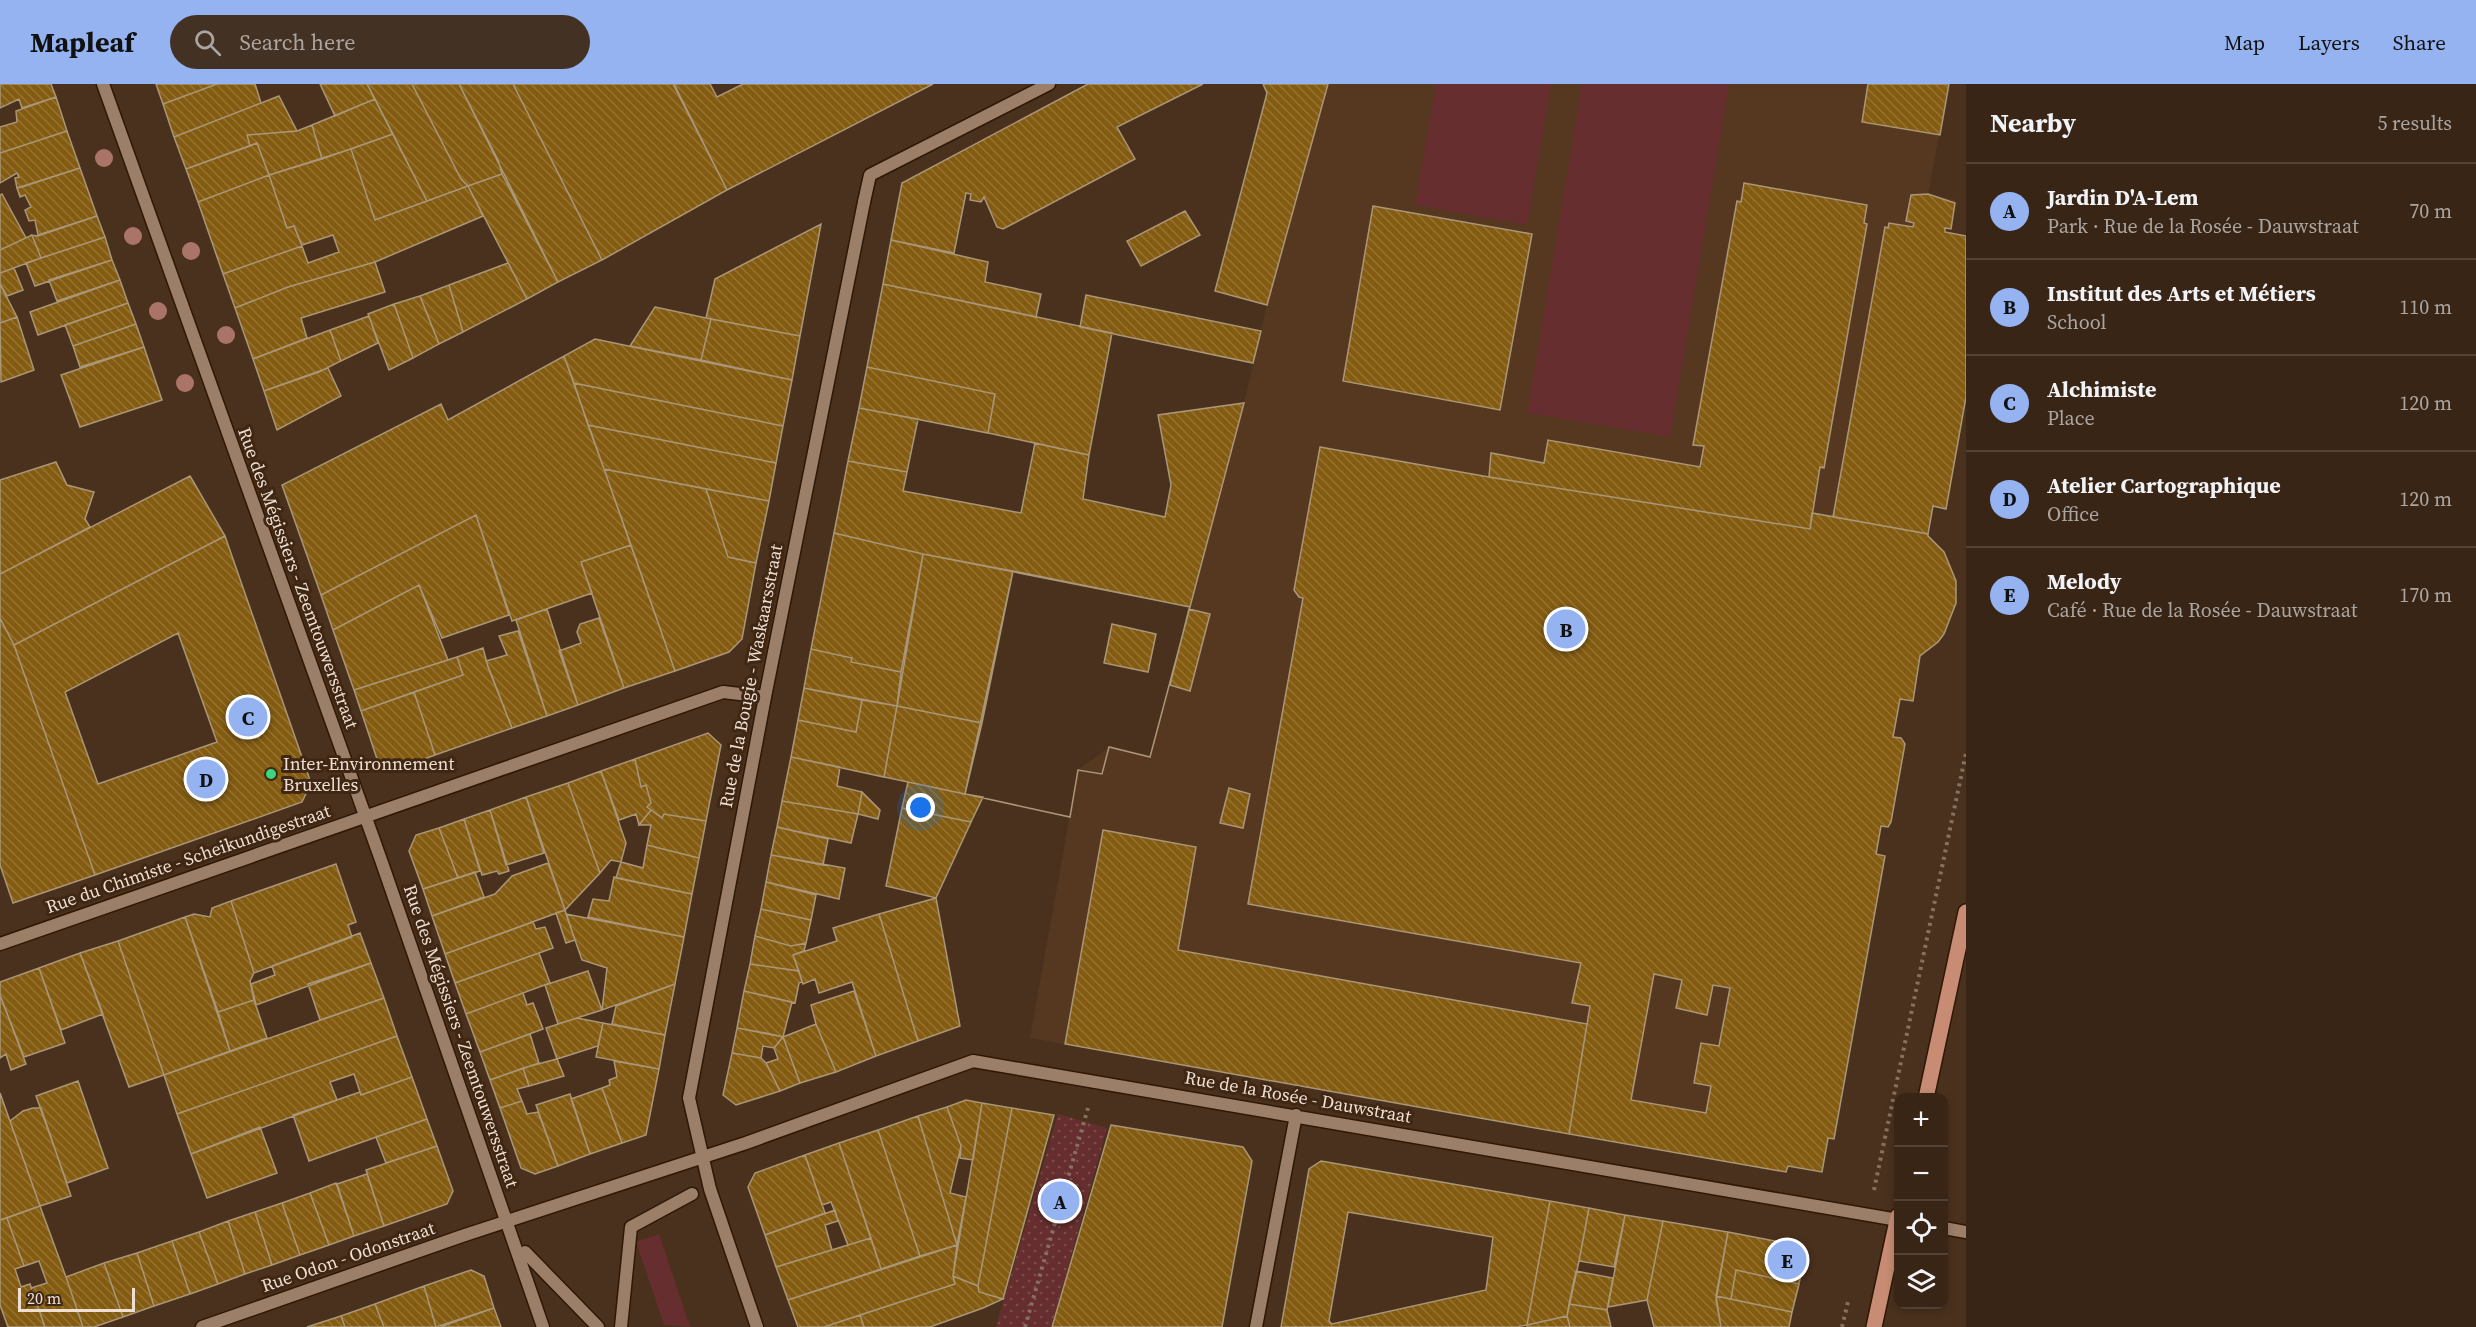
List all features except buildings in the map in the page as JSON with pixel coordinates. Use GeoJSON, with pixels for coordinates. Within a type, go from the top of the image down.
{"type":"FeatureCollection","features":[{"type":"Feature","properties":{"kind":"main road"},"geometry":{"type":"LineString","coordinates":[[1927,1093],[1966,912]]}},
{"type":"Feature","properties":{"kind":"main road"},"geometry":{"type":"LineString","coordinates":[[1874,1327],[1894,1237]]}},
{"type":"Feature","properties":{"kind":"street","name":"Rue des Mégissiers - Zeemtouwersstraat"},"geometry":{"type":"LineString","coordinates":[[103,84],[365,816],[543,1327]]}},
{"type":"Feature","properties":{"kind":"street","name":"Rue de la Bougie - Waskaarsstraat"},"geometry":{"type":"LineString","coordinates":[[757,1327],[710,1189],[689,1098],[765,697],[870,175],[1049,84]]}},
{"type":"Feature","properties":{"kind":"street","name":"Rue du Chimiste - Scheikundigestraat"},"geometry":{"type":"LineString","coordinates":[[0,944],[723,692],[765,697]]}},
{"type":"Feature","properties":{"kind":"street","name":"Rue de la Rosée - Dauwstraat"},"geometry":{"type":"LineString","coordinates":[[703,1156],[973,1061],[1894,1218]]}},
{"type":"Feature","properties":{"kind":"street"},"geometry":{"type":"LineString","coordinates":[[1256,1327],[1296,1115]]}},
{"type":"Feature","properties":{"kind":"street","name":"Rue Odon - Odonstraat"},"geometry":{"type":"LineString","coordinates":[[202,1327],[506,1221],[703,1156]]}},
{"type":"Feature","properties":{"kind":"street"},"geometry":{"type":"LineString","coordinates":[[621,1327],[631,1227],[692,1194]]}},
{"type":"Feature","properties":{"kind":"street"},"geometry":{"type":"LineString","coordinates":[[1948,1229],[1966,1232]]}},
{"type":"Feature","properties":{"kind":"street"},"geometry":{"type":"LineString","coordinates":[[525,1252],[598,1327]]}},
{"type":"Feature","properties":{"kind":"path"},"geometry":{"type":"LineString","coordinates":[[1869,1215],[1966,753]]}},
{"type":"Feature","properties":{"kind":"path"},"geometry":{"type":"LineString","coordinates":[[1025,1327],[1095,1081]]}},
{"type":"Feature","properties":{"kind":"shaded area"},"geometry":{"type":"Polygon","coordinates":[[[1328,84],[1949,84],[1928,194],[1955,200],[1951,229],[1946,228],[1945,232],[1966,236],[1966,397],[1946,509],[1933,507],[1928,536],[1944,551],[1949,561],[1956,581],[1956,603],[1944,634],[1920,657],[1913,701],[1900,699],[1893,736],[1901,738],[1905,744],[1891,822],[1888,827],[1881,827],[1876,854],[1885,856],[1834,1139],[1828,1138],[1822,1172],[1788,1166],[1786,1172],[1030,1038],[1078,770],[1109,747],[1150,757],[1244,403],[1267,305],[1328,84]]]}},
{"type":"Feature","properties":{"kind":"shaded area"},"geometry":{"type":"Polygon","coordinates":[[[1436,84],[1551,84],[1527,225],[1415,205],[1436,84]]]}},
{"type":"Feature","properties":{"kind":"shaded area"},"geometry":{"type":"Polygon","coordinates":[[[1582,84],[1729,84],[1670,437],[1527,413],[1582,84]]]}},
{"type":"Feature","properties":{"kind":"shaded area"},"geometry":{"type":"Polygon","coordinates":[[[1058,1114],[1107,1128],[1051,1327],[996,1327],[1058,1114]]]}},
{"type":"Feature","properties":{"kind":"shaded area"},"geometry":{"type":"Polygon","coordinates":[[[659,1234],[691,1327],[664,1325],[636,1242],[659,1234]]]}},
{"type":"Feature","properties":{"kind":"place","name":"Institut des Arts et Métiers"},"geometry":{"type":"Point","coordinates":[1566,629]}},
{"type":"Feature","properties":{"kind":"place","name":"Alchimiste"},"geometry":{"type":"Point","coordinates":[248,717]}},
{"type":"Feature","properties":{"kind":"place","name":"Inter-Environnement Bruxelles"},"geometry":{"type":"Point","coordinates":[271,774]}},
{"type":"Feature","properties":{"kind":"place","name":"Atelier Cartographique"},"geometry":{"type":"Point","coordinates":[206,779]}},
{"type":"Feature","properties":{"kind":"place","name":"Jardin D'A-Lem"},"geometry":{"type":"Point","coordinates":[1060,1201]}},
{"type":"Feature","properties":{"kind":"place","name":"Melody"},"geometry":{"type":"Point","coordinates":[1787,1260]}}]}
